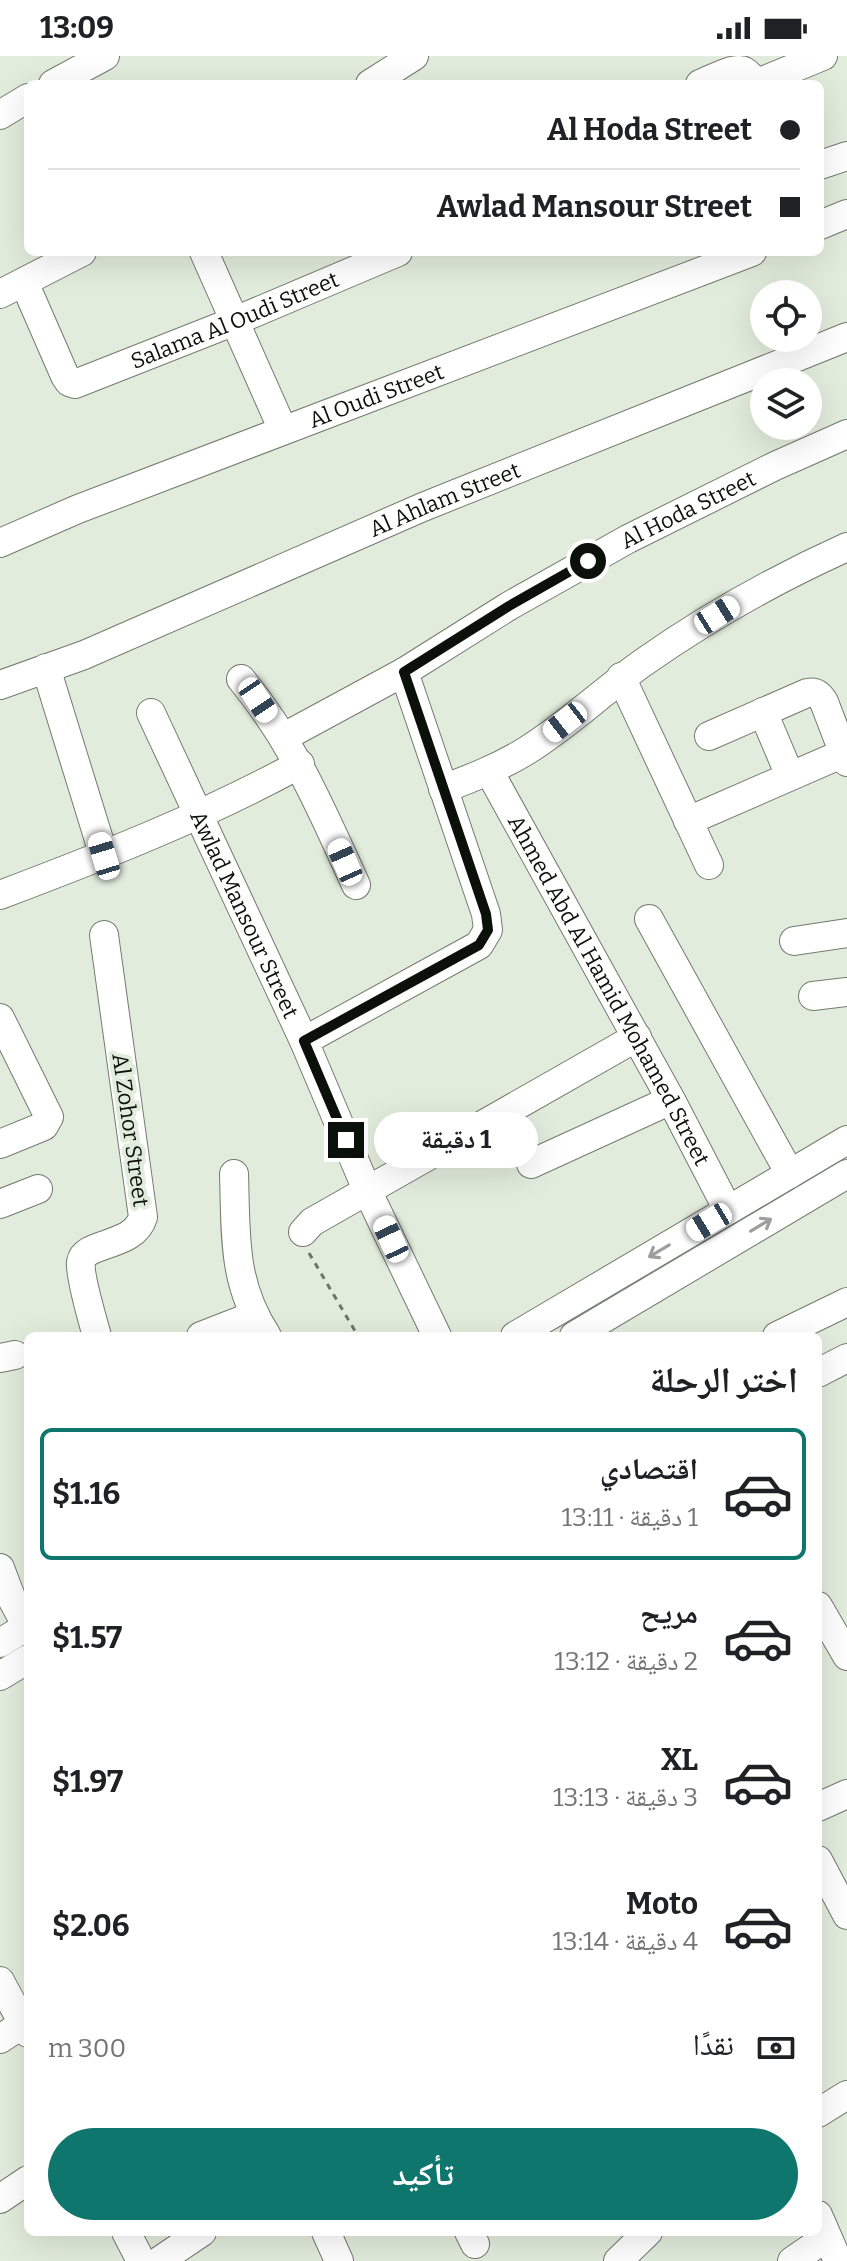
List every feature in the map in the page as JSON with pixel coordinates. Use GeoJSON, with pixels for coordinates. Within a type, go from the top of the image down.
{"type":"FeatureCollection","features":[{"type":"Feature","properties":{"kind":"street"},"geometry":{"type":"LineString","coordinates":[[60,80],[105,56]]}},
{"type":"Feature","properties":{"kind":"street"},"geometry":{"type":"LineString","coordinates":[[376,80],[414,56]]}},
{"type":"Feature","properties":{"kind":"street"},"geometry":{"type":"LineString","coordinates":[[768,80],[823,56]]}},
{"type":"Feature","properties":{"kind":"street"},"geometry":{"type":"LineString","coordinates":[[710,80],[736,69],[748,72]]}},
{"type":"Feature","properties":{"kind":"street"},"geometry":{"type":"LineString","coordinates":[[0,115],[24,100]]}},
{"type":"Feature","properties":{"kind":"street"},"geometry":{"type":"LineString","coordinates":[[824,164],[847,156]]}},
{"type":"Feature","properties":{"kind":"street"},"geometry":{"type":"LineString","coordinates":[[824,223],[847,214]]}},
{"type":"Feature","properties":{"kind":"street"},"geometry":{"type":"LineString","coordinates":[[12,288],[74,256]]}},
{"type":"Feature","properties":{"kind":"street"},"geometry":{"type":"LineString","coordinates":[[206,256],[283,430]]}},
{"type":"Feature","properties":{"kind":"street","name":"Salama Al Oudi Street"},"geometry":{"type":"LineString","coordinates":[[12,288],[65,376],[78,384],[389,256]]}},
{"type":"Feature","properties":{"kind":"street","name":"Al Oudi Street"},"geometry":{"type":"LineString","coordinates":[[0,543],[78,509],[706,260],[729,256]]}},
{"type":"Feature","properties":{"kind":"street","name":"Al Ahlam Street"},"geometry":{"type":"LineString","coordinates":[[46,668],[102,648],[423,507],[847,337]]}},
{"type":"Feature","properties":{"kind":"street","name":"Al Hoda Street"},"geometry":{"type":"LineString","coordinates":[[284,737],[404,672],[509,606],[628,539],[847,434]]}},
{"type":"Feature","properties":{"kind":"street"},"geometry":{"type":"LineString","coordinates":[[443,789],[489,771],[529,749],[658,652],[738,602],[796,570],[847,547]]}},
{"type":"Feature","properties":{"kind":"street"},"geometry":{"type":"LineString","coordinates":[[0,685],[46,668],[104,856]]}},
{"type":"Feature","properties":{"kind":"street"},"geometry":{"type":"LineString","coordinates":[[304,1041],[479,945],[488,930],[486,914],[404,672]]}},
{"type":"Feature","properties":{"kind":"street"},"geometry":{"type":"LineString","coordinates":[[621,677],[709,865]]}},
{"type":"Feature","properties":{"kind":"street"},"geometry":{"type":"LineString","coordinates":[[241,679],[300,764],[356,885]]}},
{"type":"Feature","properties":{"kind":"street"},"geometry":{"type":"LineString","coordinates":[[688,821],[790,776],[845,758],[824,702],[817,694],[807,693],[709,736]]}},
{"type":"Feature","properties":{"kind":"street"},"geometry":{"type":"LineString","coordinates":[[763,712],[790,776]]}},
{"type":"Feature","properties":{"kind":"street","name":"Awlad Mansour Street"},"geometry":{"type":"LineString","coordinates":[[151,713],[304,1041],[367,1190],[435,1332]]}},
{"type":"Feature","properties":{"kind":"street"},"geometry":{"type":"LineString","coordinates":[[0,895],[199,816],[300,764]]}},
{"type":"Feature","properties":{"kind":"street","name":"Ahmed Abd Al Hamid Mohamed Street"},"geometry":{"type":"LineString","coordinates":[[489,771],[671,1100],[718,1216],[722,1248]]}},
{"type":"Feature","properties":{"kind":"street"},"geometry":{"type":"LineString","coordinates":[[649,919],[790,1174]]}},
{"type":"Feature","properties":{"kind":"street"},"geometry":{"type":"LineString","coordinates":[[794,941],[847,933]]}},
{"type":"Feature","properties":{"kind":"street","name":"Al Zohor Street"},"geometry":{"type":"LineString","coordinates":[[96,1332],[82,1258],[87,1252],[129,1236],[141,1225],[143,1217],[104,935]]}},
{"type":"Feature","properties":{"kind":"street"},"geometry":{"type":"LineString","coordinates":[[813,996],[847,992]]}},
{"type":"Feature","properties":{"kind":"street"},"geometry":{"type":"LineString","coordinates":[[0,1018],[49,1115],[47,1123],[0,1144]]}},
{"type":"Feature","properties":{"kind":"street"},"geometry":{"type":"LineString","coordinates":[[303,1232],[307,1224],[637,1037]]}},
{"type":"Feature","properties":{"kind":"street"},"geometry":{"type":"LineString","coordinates":[[531,1164],[671,1100]]}},
{"type":"Feature","properties":{"kind":"street"},"geometry":{"type":"LineString","coordinates":[[522,1332],[847,1140]]}},
{"type":"Feature","properties":{"kind":"street"},"geometry":{"type":"LineString","coordinates":[[225,1332],[261,1326],[239,1270],[234,1174]]}},
{"type":"Feature","properties":{"kind":"street"},"geometry":{"type":"LineString","coordinates":[[581,1332],[847,1174]]}},
{"type":"Feature","properties":{"kind":"street"},"geometry":{"type":"LineString","coordinates":[[0,1204],[38,1189]]}},
{"type":"Feature","properties":{"kind":"street"},"geometry":{"type":"LineString","coordinates":[[785,1332],[847,1302]]}},
{"type":"Feature","properties":{"kind":"street"},"geometry":{"type":"LineString","coordinates":[[822,1371],[847,1358]]}},
{"type":"Feature","properties":{"kind":"street"},"geometry":{"type":"LineString","coordinates":[[0,1568],[24,1621]]}},
{"type":"Feature","properties":{"kind":"street"},"geometry":{"type":"LineString","coordinates":[[822,1614],[837,1644]]}},
{"type":"Feature","properties":{"kind":"street"},"geometry":{"type":"LineString","coordinates":[[0,1643],[24,1629]]}},
{"type":"Feature","properties":{"kind":"street"},"geometry":{"type":"LineString","coordinates":[[0,1676],[24,1661]]}},
{"type":"Feature","properties":{"kind":"street"},"geometry":{"type":"LineString","coordinates":[[822,1805],[847,1794]]}},
{"type":"Feature","properties":{"kind":"street"},"geometry":{"type":"LineString","coordinates":[[822,1868],[847,1915]]}},
{"type":"Feature","properties":{"kind":"street"},"geometry":{"type":"LineString","coordinates":[[0,1981],[24,2024]]}},
{"type":"Feature","properties":{"kind":"street"},"geometry":{"type":"LineString","coordinates":[[0,2039],[24,2029]]}},
{"type":"Feature","properties":{"kind":"street"},"geometry":{"type":"LineString","coordinates":[[822,2111],[847,2095]]}},
{"type":"Feature","properties":{"kind":"street"},"geometry":{"type":"LineString","coordinates":[[0,2199],[24,2183]]}},
{"type":"Feature","properties":{"kind":"street"},"geometry":{"type":"LineString","coordinates":[[128,2236],[141,2261]]}},
{"type":"Feature","properties":{"kind":"street"},"geometry":{"type":"LineString","coordinates":[[159,2261],[196,2236]]}},
{"type":"Feature","properties":{"kind":"street"},"geometry":{"type":"LineString","coordinates":[[618,2261],[644,2236]]}},
{"type":"Feature","properties":{"kind":"street"},"geometry":{"type":"LineString","coordinates":[[792,2261],[828,2238]]}},
{"type":"Feature","properties":{"kind":"path"},"geometry":{"type":"LineString","coordinates":[[303,1232],[306,1246],[356,1332]]}},
{"type":"Feature","properties":{"kind":"route"},"geometry":{"type":"LineString","coordinates":[[346,1140],[304,1041],[479,945],[485,938],[489,922],[404,672],[588,561]]}}]}
